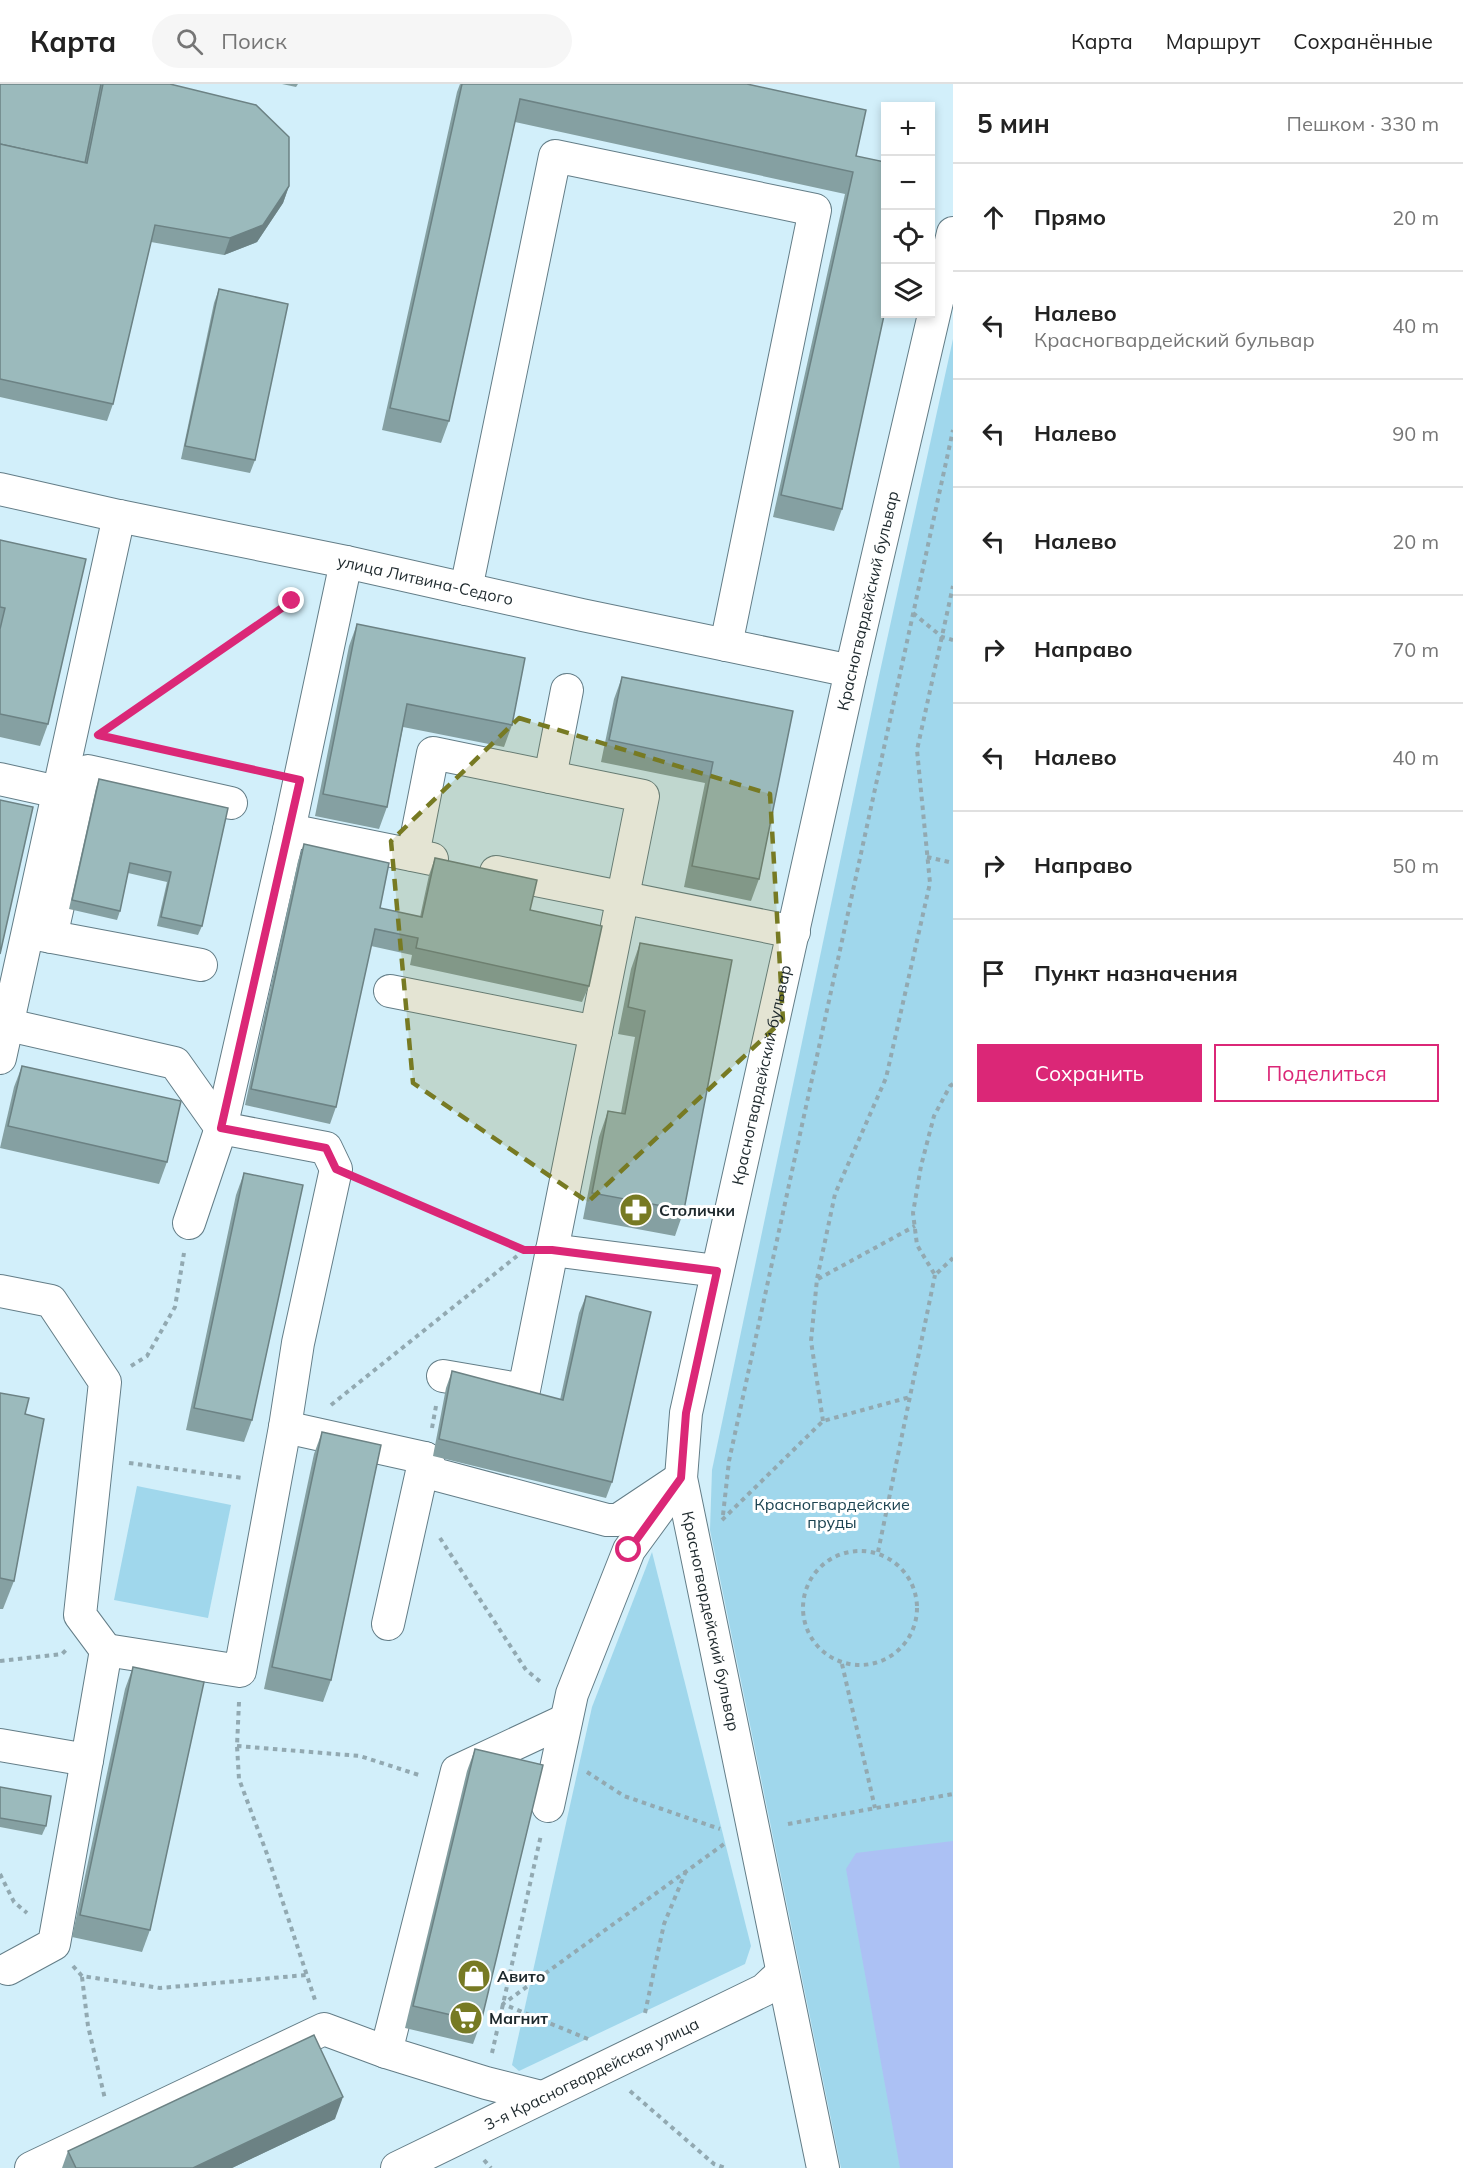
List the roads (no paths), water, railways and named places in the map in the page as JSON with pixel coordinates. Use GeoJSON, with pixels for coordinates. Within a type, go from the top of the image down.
{"type":"FeatureCollection","features":[{"type":"Feature","properties":{"kind":"street"},"geometry":{"type":"LineString","coordinates":[[466,589],[555,156],[815,210],[726,645]]}},
{"type":"Feature","properties":{"kind":"street","name":"Красногвардейский бульвар"},"geometry":{"type":"LineString","coordinates":[[823,2168],[681,1478],[686,1413],[717,1271],[851,671],[953,233]]}},
{"type":"Feature","properties":{"kind":"street","name":"улица Литвина-Седого"},"geometry":{"type":"LineString","coordinates":[[0,489],[851,671]]}},
{"type":"Feature","properties":{"kind":"street"},"geometry":{"type":"LineString","coordinates":[[39,935],[58,792],[119,516]]}},
{"type":"Feature","properties":{"kind":"street"},"geometry":{"type":"LineString","coordinates":[[189,1223],[221,1128],[289,830],[346,562]]}},
{"type":"Feature","properties":{"kind":"street"},"geometry":{"type":"LineString","coordinates":[[550,777],[567,690]]}},
{"type":"Feature","properties":{"kind":"street"},"geometry":{"type":"LineString","coordinates":[[413,855],[433,753],[643,796],[550,1251],[524,1390],[443,1376]]}},
{"type":"Feature","properties":{"kind":"street"},"geometry":{"type":"LineString","coordinates":[[0,1058],[4,1024],[39,935],[88,771],[231,803]]}},
{"type":"Feature","properties":{"kind":"street"},"geometry":{"type":"LineString","coordinates":[[0,779],[58,792]]}},
{"type":"Feature","properties":{"kind":"street"},"geometry":{"type":"LineString","coordinates":[[289,830],[794,932]]}},
{"type":"Feature","properties":{"kind":"street"},"geometry":{"type":"LineString","coordinates":[[39,935],[201,965]]}},
{"type":"Feature","properties":{"kind":"street"},"geometry":{"type":"LineString","coordinates":[[390,991],[596,1032]]}},
{"type":"Feature","properties":{"kind":"street"},"geometry":{"type":"LineString","coordinates":[[0,1291],[51,1302],[105,1382],[80,1615],[97,1638],[240,1671],[274,1482],[292,1429],[298,1343],[336,1169],[326,1148],[221,1128],[175,1063],[4,1024]]}},
{"type":"Feature","properties":{"kind":"street"},"geometry":{"type":"LineString","coordinates":[[552,1250],[717,1271]]}},
{"type":"Feature","properties":{"kind":"street"},"geometry":{"type":"LineString","coordinates":[[292,1429],[425,1458],[434,1474],[607,1520],[618,1520],[681,1478]]}},
{"type":"Feature","properties":{"kind":"street"},"geometry":{"type":"LineString","coordinates":[[388,1624],[425,1458]]}},
{"type":"Feature","properties":{"kind":"street"},"geometry":{"type":"LineString","coordinates":[[548,1806],[572,1694],[629,1550],[681,1478]]}},
{"type":"Feature","properties":{"kind":"street"},"geometry":{"type":"LineString","coordinates":[[8,1969],[54,1940],[87,1760],[97,1638]]}},
{"type":"Feature","properties":{"kind":"street"},"geometry":{"type":"LineString","coordinates":[[386,2052],[457,1770],[568,1714]]}},
{"type":"Feature","properties":{"kind":"street"},"geometry":{"type":"LineString","coordinates":[[0,1744],[87,1760]]}},
{"type":"Feature","properties":{"kind":"street","name":"3-я Красногвардейская улица"},"geometry":{"type":"LineString","coordinates":[[397,2168],[428,2161],[541,2097],[764,1990],[782,1973]]}},
{"type":"Feature","properties":{"kind":"street"},"geometry":{"type":"LineString","coordinates":[[30,2168],[324,2029],[386,2052],[486,2083],[541,2097]]}},
{"type":"Feature","properties":{"kind":"place","name":"Столички"},"geometry":{"type":"Point","coordinates":[636,1210]}},
{"type":"Feature","properties":{"kind":"place","name":"Авито"},"geometry":{"type":"Point","coordinates":[474,1976]}},
{"type":"Feature","properties":{"kind":"place","name":"Магнит"},"geometry":{"type":"Point","coordinates":[466,2018]}},
{"type":"Feature","properties":{"kind":"park label","name":"Красногвардейские пруды"},"geometry":{"type":"Point","coordinates":[832,1513]}}]}
